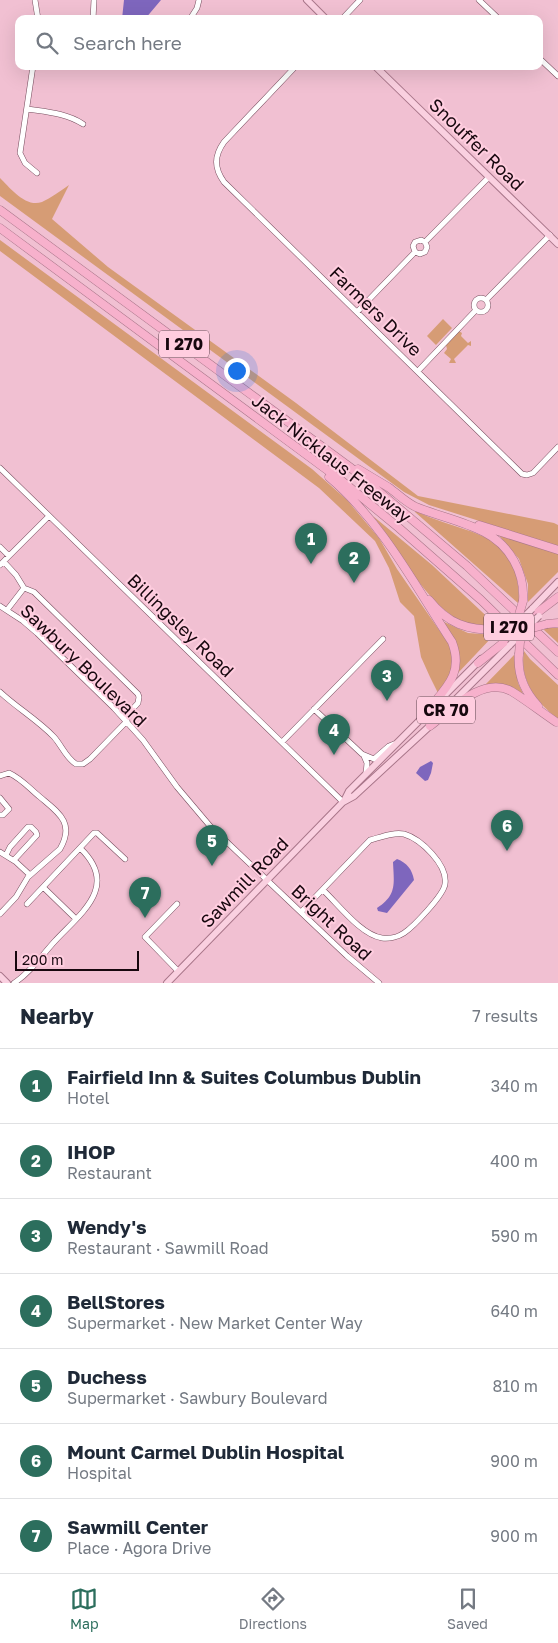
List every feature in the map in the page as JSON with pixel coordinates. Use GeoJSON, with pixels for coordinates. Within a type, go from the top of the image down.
{"type":"FeatureCollection","features":[{"type":"Feature","properties":{"kind":"highway","name":"Jack Nicklaus Freeway"},"geometry":{"type":"LineString","coordinates":[[0,210],[329,452],[467,566],[558,652]]}},
{"type":"Feature","properties":{"kind":"highway","name":"Jack Nicklaus Freeway"},"geometry":{"type":"LineString","coordinates":[[0,228],[342,480],[400,528],[481,600],[558,675]]}},
{"type":"Feature","properties":{"kind":"highway"},"geometry":{"type":"LineString","coordinates":[[276,432],[339,486],[360,507],[383,535],[452,642],[456,653],[457,664],[455,673],[423,716]]}},
{"type":"Feature","properties":{"kind":"highway"},"geometry":{"type":"LineString","coordinates":[[329,452],[389,488],[414,506],[485,532],[506,549],[521,573],[524,587],[523,601],[513,635],[506,644],[478,662]]}},
{"type":"Feature","properties":{"kind":"highway"},"geometry":{"type":"LineString","coordinates":[[435,514],[453,516],[558,550]]}},
{"type":"Feature","properties":{"kind":"highway"},"geometry":{"type":"LineString","coordinates":[[404,566],[442,614],[465,627],[478,630],[497,630],[529,619]]}},
{"type":"Feature","properties":{"kind":"highway"},"geometry":{"type":"LineString","coordinates":[[557,723],[530,698],[520,674],[519,654],[520,642],[529,619],[536,610],[558,598]]}},
{"type":"Feature","properties":{"kind":"highway"},"geometry":{"type":"LineString","coordinates":[[513,635],[547,624],[558,623]]}},
{"type":"Feature","properties":{"kind":"highway"},"geometry":{"type":"LineString","coordinates":[[430,726],[476,691],[492,687],[510,691],[557,723]]}},
{"type":"Feature","properties":{"kind":"main road"},"geometry":{"type":"LineString","coordinates":[[307,0],[322,15]]}},
{"type":"Feature","properties":{"kind":"main road","name":"Snouffer Road"},"geometry":{"type":"LineString","coordinates":[[379,70],[558,244]]}},
{"type":"Feature","properties":{"kind":"main road","name":"Sawmill Road"},"geometry":{"type":"LineString","coordinates":[[167,983],[344,802],[354,796],[430,726],[506,644],[524,631],[536,610],[558,582]]}},
{"type":"Feature","properties":{"kind":"main road","name":"Sawmill Road"},"geometry":{"type":"LineString","coordinates":[[506,644],[517,624],[536,610]]}},
{"type":"Feature","properties":{"kind":"main road","name":"Sawmill Road"},"geometry":{"type":"LineString","coordinates":[[344,802],[349,791],[478,662]]}},
{"type":"Feature","properties":{"kind":"main road"},"geometry":{"type":"LineString","coordinates":[[0,976],[7,983]]}},
{"type":"Feature","properties":{"kind":"street"},"geometry":{"type":"LineString","coordinates":[[34,0],[37,15]]}},
{"type":"Feature","properties":{"kind":"street"},"geometry":{"type":"LineString","coordinates":[[93,15],[94,0]]}},
{"type":"Feature","properties":{"kind":"street"},"geometry":{"type":"LineString","coordinates":[[193,15],[200,0]]}},
{"type":"Feature","properties":{"kind":"street"},"geometry":{"type":"LineString","coordinates":[[346,15],[360,0]]}},
{"type":"Feature","properties":{"kind":"street"},"geometry":{"type":"LineString","coordinates":[[480,0],[495,15]]}},
{"type":"Feature","properties":{"kind":"street"},"geometry":{"type":"LineString","coordinates":[[543,62],[558,76]]}},
{"type":"Feature","properties":{"kind":"street"},"geometry":{"type":"LineString","coordinates":[[32,70],[20,153],[25,163],[37,173]]}},
{"type":"Feature","properties":{"kind":"street","name":"Farmers Drive"},"geometry":{"type":"LineString","coordinates":[[292,70],[218,150],[217,169],[224,182],[517,469],[527,476],[533,473],[558,447]]}},
{"type":"Feature","properties":{"kind":"street"},"geometry":{"type":"LineString","coordinates":[[27,109],[57,113],[76,119],[83,124]]}},
{"type":"Feature","properties":{"kind":"street"},"geometry":{"type":"LineString","coordinates":[[425,242],[489,176]]}},
{"type":"Feature","properties":{"kind":"street"},"geometry":{"type":"LineString","coordinates":[[486,300],[550,236]]}},
{"type":"Feature","properties":{"kind":"street"},"geometry":{"type":"LineString","coordinates":[[415,252],[413,248],[415,242],[421,240],[425,242]]}},
{"type":"Feature","properties":{"kind":"street"},"geometry":{"type":"LineString","coordinates":[[415,252],[420,254],[425,252],[427,247],[425,242]]}},
{"type":"Feature","properties":{"kind":"street"},"geometry":{"type":"LineString","coordinates":[[357,312],[415,252]]}},
{"type":"Feature","properties":{"kind":"street"},"geometry":{"type":"LineString","coordinates":[[476,310],[474,304],[476,300],[482,298],[486,300]]}},
{"type":"Feature","properties":{"kind":"street"},"geometry":{"type":"LineString","coordinates":[[476,310],[481,312],[486,310],[488,305],[486,300]]}},
{"type":"Feature","properties":{"kind":"street"},"geometry":{"type":"LineString","coordinates":[[418,371],[476,310]]}},
{"type":"Feature","properties":{"kind":"street","name":"Billingsley Road"},"geometry":{"type":"LineString","coordinates":[[0,468],[344,802]]}},
{"type":"Feature","properties":{"kind":"street"},"geometry":{"type":"LineString","coordinates":[[0,692],[54,737],[76,764],[83,764],[90,759],[138,703],[138,694],[34,592],[24,588],[16,575],[2,564],[48,516]]}},
{"type":"Feature","properties":{"kind":"street"},"geometry":{"type":"LineString","coordinates":[[0,547],[9,556]]}},
{"type":"Feature","properties":{"kind":"street"},"geometry":{"type":"LineString","coordinates":[[7,610],[24,588]]}},
{"type":"Feature","properties":{"kind":"street","name":"Sawbury Boulevard"},"geometry":{"type":"LineString","coordinates":[[0,606],[37,633],[125,720],[203,818],[266,880]]}},
{"type":"Feature","properties":{"kind":"street"},"geometry":{"type":"LineString","coordinates":[[282,742],[384,639]]}},
{"type":"Feature","properties":{"kind":"street"},"geometry":{"type":"LineString","coordinates":[[314,709],[364,756],[367,764],[366,774]]}},
{"type":"Feature","properties":{"kind":"street"},"geometry":{"type":"LineString","coordinates":[[364,756],[374,759],[389,746],[397,743]]}},
{"type":"Feature","properties":{"kind":"street"},"geometry":{"type":"LineString","coordinates":[[0,776],[7,773],[12,774],[25,783],[39,797],[58,811],[67,829],[64,843],[56,854],[30,875],[16,897],[0,914]]}},
{"type":"Feature","properties":{"kind":"street"},"geometry":{"type":"LineString","coordinates":[[0,798],[9,809],[3,815],[0,815]]}},
{"type":"Feature","properties":{"kind":"street"},"geometry":{"type":"LineString","coordinates":[[6,855],[10,847],[28,827],[31,827],[37,836],[14,860]]}},
{"type":"Feature","properties":{"kind":"street"},"geometry":{"type":"LineString","coordinates":[[27,904],[94,833],[97,833],[125,859]]}},
{"type":"Feature","properties":{"kind":"street"},"geometry":{"type":"LineString","coordinates":[[301,912],[370,840],[383,836],[396,834],[414,838],[438,861],[444,869],[446,876],[443,892],[404,933],[390,938],[381,938],[363,929],[324,890]]}},
{"type":"Feature","properties":{"kind":"street"},"geometry":{"type":"LineString","coordinates":[[14,983],[28,972],[87,908],[94,897],[97,881],[94,866],[80,848]]}},
{"type":"Feature","properties":{"kind":"street"},"geometry":{"type":"LineString","coordinates":[[0,852],[14,860],[30,875]]}},
{"type":"Feature","properties":{"kind":"street","name":"Bright Road"},"geometry":{"type":"LineString","coordinates":[[266,880],[346,956],[379,983]]}},
{"type":"Feature","properties":{"kind":"street"},"geometry":{"type":"LineString","coordinates":[[43,887],[76,919]]}},
{"type":"Feature","properties":{"kind":"street"},"geometry":{"type":"LineString","coordinates":[[177,904],[145,937],[178,971]]}},
{"type":"Feature","properties":{"kind":"shaded area"},"geometry":{"type":"Polygon","coordinates":[[[124,0],[161,0],[148,15],[122,15],[124,0]]]}},
{"type":"Feature","properties":{"kind":"shaded area"},"geometry":{"type":"Polygon","coordinates":[[[0,178],[13,192],[24,200],[36,203],[42,202],[69,185],[52,219],[108,267],[296,403],[418,496],[554,523],[558,525],[558,546],[429,505],[404,492],[0,196],[0,178]]]}},
{"type":"Feature","properties":{"kind":"shaded area"},"geometry":{"type":"Polygon","coordinates":[[[0,240],[312,469],[347,500],[379,538],[397,569],[448,643],[451,651],[452,670],[438,693],[421,657],[414,616],[400,602],[389,568],[375,541],[319,488],[0,251],[0,240]]]}},
{"type":"Feature","properties":{"kind":"shaded area"},"geometry":{"type":"Polygon","coordinates":[[[443,319],[452,328],[436,345],[427,336],[443,319]]]}},
{"type":"Feature","properties":{"kind":"shaded area"},"geometry":{"type":"Polygon","coordinates":[[[459,331],[468,343],[471,341],[471,346],[468,345],[454,359],[456,363],[449,363],[451,359],[444,353],[447,349],[446,345],[459,331]]]}},
{"type":"Feature","properties":{"kind":"shaded area"},"geometry":{"type":"Polygon","coordinates":[[[415,512],[487,538],[500,548],[510,561],[517,579],[519,604],[415,512]]]}},
{"type":"Feature","properties":{"kind":"shaded area"},"geometry":{"type":"Polygon","coordinates":[[[373,516],[432,565],[497,626],[478,627],[466,624],[438,604],[414,576],[373,516]]]}},
{"type":"Feature","properties":{"kind":"shaded area"},"geometry":{"type":"Polygon","coordinates":[[[497,533],[558,554],[558,572],[528,602],[528,584],[519,559],[497,533]]]}},
{"type":"Feature","properties":{"kind":"shaded area"},"geometry":{"type":"Polygon","coordinates":[[[442,621],[468,633],[494,635],[458,673],[459,653],[442,621]]]}},
{"type":"Feature","properties":{"kind":"shaded area"},"geometry":{"type":"Polygon","coordinates":[[[545,628],[558,628],[558,643],[544,630],[545,628]]]}},
{"type":"Feature","properties":{"kind":"shaded area"},"geometry":{"type":"Polygon","coordinates":[[[524,651],[558,685],[558,719],[536,698],[531,690],[524,671],[524,651]]]}},
{"type":"Feature","properties":{"kind":"shaded area"},"geometry":{"type":"Polygon","coordinates":[[[514,655],[518,683],[525,698],[484,686],[514,655]]]}},
{"type":"Feature","properties":{"kind":"shaded area"},"geometry":{"type":"Polygon","coordinates":[[[431,761],[433,763],[431,773],[428,780],[425,781],[416,773],[420,767],[431,761]]]}},
{"type":"Feature","properties":{"kind":"shaded area"},"geometry":{"type":"Polygon","coordinates":[[[397,859],[404,862],[412,873],[414,880],[387,913],[378,911],[377,908],[391,894],[394,883],[393,862],[397,859]]]}},
{"type":"Feature","properties":{"kind":"place","name":"Fairfield Inn & Suites Columbus Dublin"},"geometry":{"type":"Point","coordinates":[311,564]}},
{"type":"Feature","properties":{"kind":"place","name":"IHOP"},"geometry":{"type":"Point","coordinates":[354,583]}},
{"type":"Feature","properties":{"kind":"place","name":"Wendy's"},"geometry":{"type":"Point","coordinates":[387,701]}},
{"type":"Feature","properties":{"kind":"place","name":"BellStores"},"geometry":{"type":"Point","coordinates":[334,755]}},
{"type":"Feature","properties":{"kind":"place","name":"Mount Carmel Dublin Hospital"},"geometry":{"type":"Point","coordinates":[507,851]}},
{"type":"Feature","properties":{"kind":"place","name":"Duchess"},"geometry":{"type":"Point","coordinates":[212,866]}},
{"type":"Feature","properties":{"kind":"place","name":"Sawmill Center"},"geometry":{"type":"Point","coordinates":[145,918]}}]}
